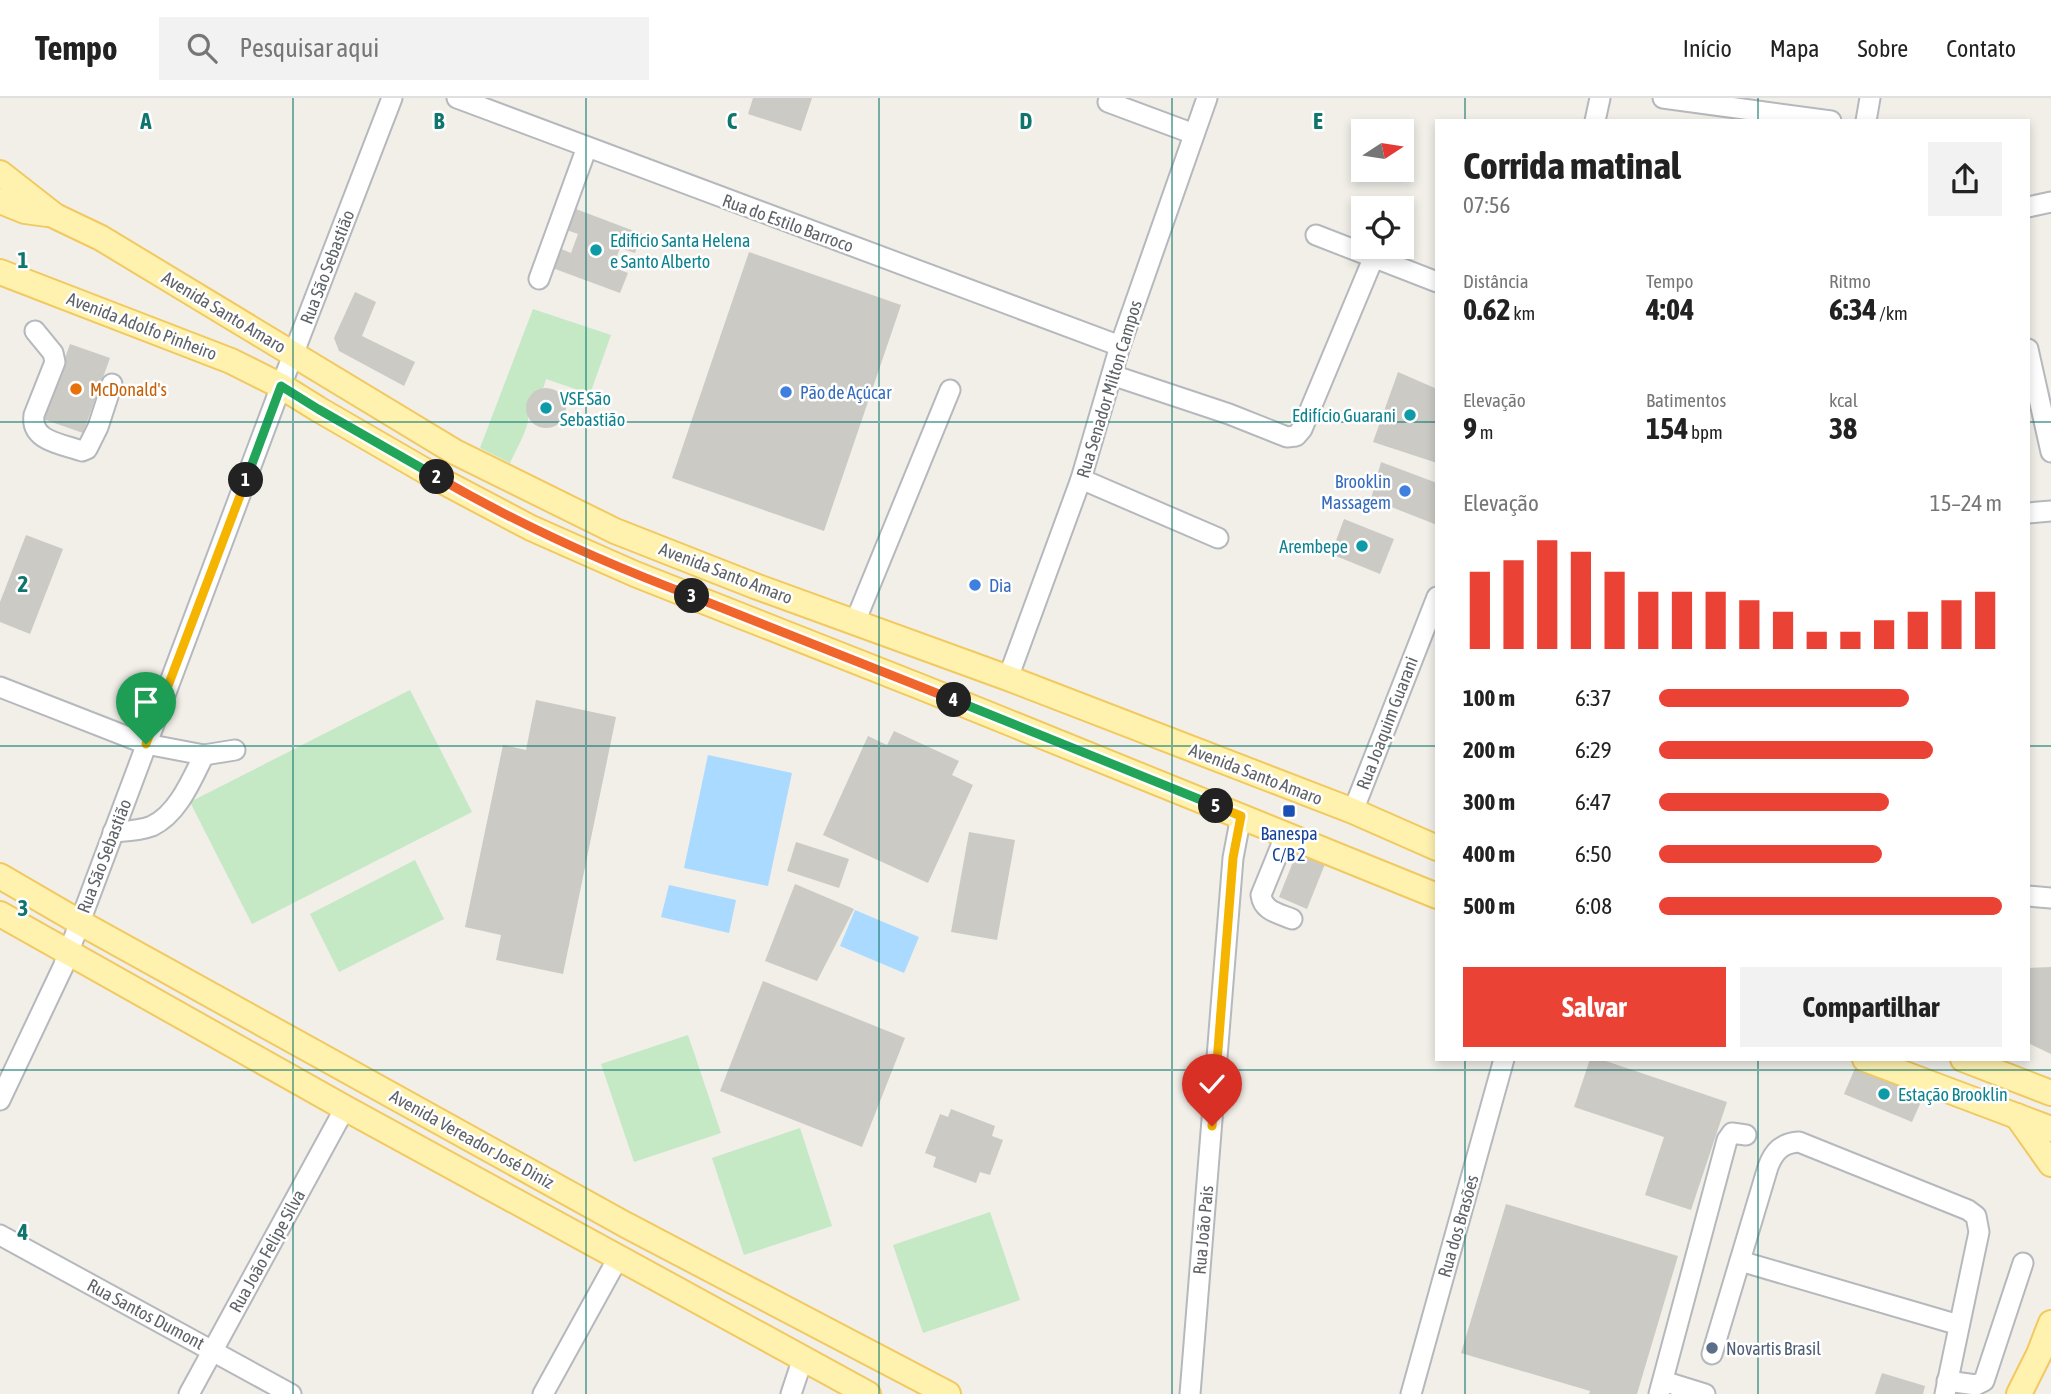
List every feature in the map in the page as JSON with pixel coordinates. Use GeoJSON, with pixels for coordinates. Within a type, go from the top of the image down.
{"type":"FeatureCollection","features":[{"type":"Feature","properties":{"kind":"main road","name":"Avenida Santo Amaro"},"geometry":{"type":"LineString","coordinates":[[0,173],[55,216],[101,238],[455,452],[615,531],[1353,811],[1435,847]]}},
{"type":"Feature","properties":{"kind":"main road","name":"Avenida Santo Amaro"},"geometry":{"type":"LineString","coordinates":[[0,201],[25,211],[55,216]]}},
{"type":"Feature","properties":{"kind":"main road","name":"Avenida Adolfo Pinheiro"},"geometry":{"type":"LineString","coordinates":[[0,272],[172,337],[231,361],[281,386]]}},
{"type":"Feature","properties":{"kind":"main road","name":"Avenida Santo Amaro"},"geometry":{"type":"LineString","coordinates":[[281,386],[411,463],[531,528],[635,574],[1435,895]]}},
{"type":"Feature","properties":{"kind":"main road","name":"Avenida Vereador José Diniz"},"geometry":{"type":"LineString","coordinates":[[0,876],[626,1225],[948,1394]]}},
{"type":"Feature","properties":{"kind":"main road","name":"Avenida Vereador José Diniz"},"geometry":{"type":"LineString","coordinates":[[0,914],[345,1108],[868,1394]]}},
{"type":"Feature","properties":{"kind":"main road"},"geometry":{"type":"LineString","coordinates":[[1870,1061],[2051,1129]]}},
{"type":"Feature","properties":{"kind":"main road"},"geometry":{"type":"LineString","coordinates":[[1968,1061],[2051,1093]]}},
{"type":"Feature","properties":{"kind":"main road"},"geometry":{"type":"LineString","coordinates":[[2017,1115],[2051,1164]]}},
{"type":"Feature","properties":{"kind":"main road"},"geometry":{"type":"LineString","coordinates":[[2019,1394],[2051,1323]]}},
{"type":"Feature","properties":{"kind":"main road"},"geometry":{"type":"LineString","coordinates":[[2034,1394],[2039,1354]]}},
{"type":"Feature","properties":{"kind":"street","name":"Rua São Sebastião"},"geometry":{"type":"LineString","coordinates":[[0,1100],[68,954],[392,98]]}},
{"type":"Feature","properties":{"kind":"street","name":"Rua do Estilo Barroco"},"geometry":{"type":"LineString","coordinates":[[457,98],[1120,346]]}},
{"type":"Feature","properties":{"kind":"street","name":"Rua Senador Milton Campos"},"geometry":{"type":"LineString","coordinates":[[1007,678],[1081,479],[1120,346],[1207,98]]}},
{"type":"Feature","properties":{"kind":"street"},"geometry":{"type":"LineString","coordinates":[[1595,119],[1600,98]]}},
{"type":"Feature","properties":{"kind":"street"},"geometry":{"type":"LineString","coordinates":[[1663,98],[1815,119]]}},
{"type":"Feature","properties":{"kind":"street"},"geometry":{"type":"LineString","coordinates":[[1866,119],[1870,98]]}},
{"type":"Feature","properties":{"kind":"street"},"geometry":{"type":"LineString","coordinates":[[1108,102],[1194,134]]}},
{"type":"Feature","properties":{"kind":"street"},"geometry":{"type":"LineString","coordinates":[[539,279],[587,147]]}},
{"type":"Feature","properties":{"kind":"street"},"geometry":{"type":"LineString","coordinates":[[2030,207],[2051,202]]}},
{"type":"Feature","properties":{"kind":"street"},"geometry":{"type":"LineString","coordinates":[[1315,235],[1351,249]]}},
{"type":"Feature","properties":{"kind":"street"},"geometry":{"type":"LineString","coordinates":[[1112,376],[1229,414],[1287,437],[1296,436],[1302,429],[1373,259]]}},
{"type":"Feature","properties":{"kind":"street"},"geometry":{"type":"LineString","coordinates":[[1376,259],[1435,281]]}},
{"type":"Feature","properties":{"kind":"street"},"geometry":{"type":"LineString","coordinates":[[35,331],[53,353],[55,362],[32,424],[45,439],[82,451],[88,449],[98,428],[112,384]]}},
{"type":"Feature","properties":{"kind":"street"},"geometry":{"type":"LineString","coordinates":[[2030,353],[2044,382],[2051,452]]}},
{"type":"Feature","properties":{"kind":"street"},"geometry":{"type":"LineString","coordinates":[[855,622],[950,390]]}},
{"type":"Feature","properties":{"kind":"street"},"geometry":{"type":"LineString","coordinates":[[1081,479],[1218,538]]}},
{"type":"Feature","properties":{"kind":"street"},"geometry":{"type":"LineString","coordinates":[[2030,513],[2051,512]]}},
{"type":"Feature","properties":{"kind":"street","name":"Rua Joaquim Guarani"},"geometry":{"type":"LineString","coordinates":[[1353,811],[1435,602]]}},
{"type":"Feature","properties":{"kind":"street"},"geometry":{"type":"LineString","coordinates":[[0,687],[146,744],[204,755],[235,750]]}},
{"type":"Feature","properties":{"kind":"street"},"geometry":{"type":"LineString","coordinates":[[113,832],[135,831],[154,825],[172,810],[191,783],[204,755]]}},
{"type":"Feature","properties":{"kind":"street","name":"Rua João Pais"},"geometry":{"type":"LineString","coordinates":[[1190,1394],[1233,858],[1241,816]]}},
{"type":"Feature","properties":{"kind":"street"},"geometry":{"type":"LineString","coordinates":[[1286,834],[1261,895],[1262,903],[1267,909],[1292,919]]}},
{"type":"Feature","properties":{"kind":"street"},"geometry":{"type":"LineString","coordinates":[[2030,896],[2051,898]]}},
{"type":"Feature","properties":{"kind":"street","name":"Rua dos Brasões"},"geometry":{"type":"LineString","coordinates":[[1411,1394],[1503,1061]]}},
{"type":"Feature","properties":{"kind":"street","name":"Rua João Felipe Silva"},"geometry":{"type":"LineString","coordinates":[[189,1394],[345,1108]]}},
{"type":"Feature","properties":{"kind":"street"},"geometry":{"type":"LineString","coordinates":[[1705,1394],[1661,1387],[1727,1140],[1732,1133],[1746,1135]]}},
{"type":"Feature","properties":{"kind":"street"},"geometry":{"type":"LineString","coordinates":[[1713,1354],[1773,1154],[1788,1143],[1799,1142],[1973,1212],[1979,1224],[1979,1232],[1946,1388],[1976,1385],[1984,1381],[2023,1263]]}},
{"type":"Feature","properties":{"kind":"street","name":"Rua Santos Dumont"},"geometry":{"type":"LineString","coordinates":[[0,1235],[290,1394]]}},
{"type":"Feature","properties":{"kind":"street"},"geometry":{"type":"LineString","coordinates":[[542,1394],[618,1258]]}},
{"type":"Feature","properties":{"kind":"street"},"geometry":{"type":"LineString","coordinates":[[1740,1261],[1959,1325]]}},
{"type":"Feature","properties":{"kind":"street"},"geometry":{"type":"LineString","coordinates":[[791,1394],[803,1358]]}},
{"type":"Feature","properties":{"kind":"green space"},"geometry":{"type":"Polygon","coordinates":[[[533,309],[611,335],[590,394],[546,379],[543,389],[531,395],[527,425],[510,463],[480,448],[533,309]]]}},
{"type":"Feature","properties":{"kind":"green space"},"geometry":{"type":"Polygon","coordinates":[[[410,690],[472,812],[252,924],[190,802],[410,690]]]}},
{"type":"Feature","properties":{"kind":"green space"},"geometry":{"type":"Polygon","coordinates":[[[415,860],[444,919],[339,972],[310,914],[415,860]]]}},
{"type":"Feature","properties":{"kind":"green space"},"geometry":{"type":"Polygon","coordinates":[[[688,1035],[721,1133],[634,1162],[601,1064],[688,1035]]]}},
{"type":"Feature","properties":{"kind":"green space"},"geometry":{"type":"Polygon","coordinates":[[[800,1128],[832,1226],[744,1255],[712,1158],[800,1128]]]}},
{"type":"Feature","properties":{"kind":"green space"},"geometry":{"type":"Polygon","coordinates":[[[990,1212],[1020,1300],[923,1333],[893,1245],[990,1212]]]}},
{"type":"Feature","properties":{"kind":"water"},"geometry":{"type":"Polygon","coordinates":[[[708,755],[792,773],[768,886],[684,868],[708,755]]]}},
{"type":"Feature","properties":{"kind":"water"},"geometry":{"type":"Polygon","coordinates":[[[669,885],[736,900],[729,933],[661,917],[669,885]]]}},
{"type":"Feature","properties":{"kind":"water"},"geometry":{"type":"Polygon","coordinates":[[[855,910],[919,937],[904,973],[840,946],[855,910]]]}},
{"type":"Feature","properties":{"kind":"building"},"geometry":{"type":"Polygon","coordinates":[[[753,98],[812,98],[801,131],[748,114],[753,98]]]}},
{"type":"Feature","properties":{"kind":"building","name":"Edificio Santa Helena e Santo Alberto"},"geometry":{"type":"Polygon","coordinates":[[[568,206],[642,234],[635,253],[620,248],[613,267],[628,273],[620,293],[547,266],[554,246],[571,253],[578,234],[561,228],[568,206]]]}},
{"type":"Feature","properties":{"kind":"building","name":"Pão de Açúcar"},"geometry":{"type":"Polygon","coordinates":[[[749,252],[901,305],[824,531],[672,478],[749,252]]]}},
{"type":"Feature","properties":{"kind":"building"},"geometry":{"type":"Polygon","coordinates":[[[355,292],[376,302],[362,336],[415,362],[404,386],[339,351],[334,338],[355,292]]]}},
{"type":"Feature","properties":{"kind":"building","name":"McDonald's"},"geometry":{"type":"Polygon","coordinates":[[[70,344],[110,358],[83,433],[43,419],[70,344]]]}},
{"type":"Feature","properties":{"kind":"building","name":"Edifício Guarani"},"geometry":{"type":"Polygon","coordinates":[[[1398,372],[1435,388],[1435,462],[1373,442],[1398,372]]]}},
{"type":"Feature","properties":{"kind":"building","name":"VSE São Sebastião"},"geometry":{"type":"Polygon","coordinates":[[[546,388],[560,394],[566,408],[560,422],[546,428],[532,422],[526,408],[532,394],[546,388]]]}},
{"type":"Feature","properties":{"kind":"building","name":"Brooklin Massagem"},"geometry":{"type":"Polygon","coordinates":[[[1381,462],[1435,482],[1435,524],[1371,499],[1381,462]]]}},
{"type":"Feature","properties":{"kind":"building","name":"Arembepe"},"geometry":{"type":"Polygon","coordinates":[[[1344,519],[1394,539],[1380,574],[1331,554],[1344,519]]]}},
{"type":"Feature","properties":{"kind":"building"},"geometry":{"type":"Polygon","coordinates":[[[26,535],[63,549],[30,634],[0,622],[0,602],[26,535]]]}},
{"type":"Feature","properties":{"kind":"building"},"geometry":{"type":"Polygon","coordinates":[[[536,700],[616,717],[563,974],[496,960],[501,935],[465,927],[503,745],[526,750],[536,700]]]}},
{"type":"Feature","properties":{"kind":"building"},"geometry":{"type":"Polygon","coordinates":[[[894,731],[959,761],[952,775],[973,785],[928,883],[823,835],[868,736],[887,745],[894,731]]]}},
{"type":"Feature","properties":{"kind":"building"},"geometry":{"type":"Polygon","coordinates":[[[969,832],[1015,840],[997,940],[951,932],[969,832]]]}},
{"type":"Feature","properties":{"kind":"building"},"geometry":{"type":"Polygon","coordinates":[[[796,842],[849,859],[839,888],[787,871],[796,842]]]}},
{"type":"Feature","properties":{"kind":"building"},"geometry":{"type":"Polygon","coordinates":[[[1297,852],[1325,864],[1307,909],[1279,897],[1297,852]]]}},
{"type":"Feature","properties":{"kind":"building"},"geometry":{"type":"Polygon","coordinates":[[[795,884],[854,909],[817,981],[765,961],[795,884]]]}},
{"type":"Feature","properties":{"kind":"building","name":"Estação Brooklin"},"geometry":{"type":"Polygon","coordinates":[[[2051,967],[2051,1054],[2030,1044],[2030,968],[2051,967]]]}},
{"type":"Feature","properties":{"kind":"building"},"geometry":{"type":"Polygon","coordinates":[[[763,981],[905,1038],[862,1147],[720,1091],[763,981]]]}},
{"type":"Feature","properties":{"kind":"building"},"geometry":{"type":"Polygon","coordinates":[[[1589,1061],[1606,1061],[1727,1102],[1691,1210],[1645,1195],[1664,1137],[1574,1107],[1589,1061]]]}},
{"type":"Feature","properties":{"kind":"building","name":"Estação Brooklin"},"geometry":{"type":"Polygon","coordinates":[[[1856,1066],[1924,1095],[1912,1122],[1844,1094],[1856,1066]]]}},
{"type":"Feature","properties":{"kind":"building"},"geometry":{"type":"Polygon","coordinates":[[[951,1109],[995,1126],[992,1136],[1003,1140],[990,1175],[980,1172],[976,1183],[933,1167],[936,1157],[925,1153],[940,1114],[948,1117],[951,1109]]]}},
{"type":"Feature","properties":{"kind":"building"},"geometry":{"type":"Polygon","coordinates":[[[1506,1204],[1678,1256],[1637,1394],[1589,1394],[1590,1391],[1461,1353],[1506,1204]]]}},
{"type":"Feature","properties":{"kind":"building"},"geometry":{"type":"Polygon","coordinates":[[[1882,1373],[1925,1386],[1923,1394],[1875,1394],[1882,1373]]]}},
{"type":"Feature","properties":{"kind":"place","name":"Edificio Santa Helena e Santo Alberto"},"geometry":{"type":"Point","coordinates":[596,250]}},
{"type":"Feature","properties":{"kind":"place","name":"McDonald's"},"geometry":{"type":"Point","coordinates":[76,389]}},
{"type":"Feature","properties":{"kind":"place","name":"Pão de Açúcar"},"geometry":{"type":"Point","coordinates":[786,392]}},
{"type":"Feature","properties":{"kind":"place","name":"VSE São Sebastião"},"geometry":{"type":"Point","coordinates":[546,408]}},
{"type":"Feature","properties":{"kind":"place","name":"Edifício Guarani"},"geometry":{"type":"Point","coordinates":[1410,415]}},
{"type":"Feature","properties":{"kind":"place","name":"Brooklin Massagem"},"geometry":{"type":"Point","coordinates":[1405,491]}},
{"type":"Feature","properties":{"kind":"place","name":"Arembepe"},"geometry":{"type":"Point","coordinates":[1362,546]}},
{"type":"Feature","properties":{"kind":"place","name":"Dia"},"geometry":{"type":"Point","coordinates":[975,585]}},
{"type":"Feature","properties":{"kind":"place","name":"Banespa C/B 2"},"geometry":{"type":"Point","coordinates":[1289,811]}},
{"type":"Feature","properties":{"kind":"place","name":"Estação Brooklin"},"geometry":{"type":"Point","coordinates":[1884,1094]}},
{"type":"Feature","properties":{"kind":"place","name":"Novartis Brasil"},"geometry":{"type":"Point","coordinates":[1712,1348]}},
{"type":"Feature","properties":{"kind":"route"},"geometry":{"type":"LineString","coordinates":[[146,744],[281,386],[446,483],[531,528],[635,574],[1241,816],[1233,858],[1212,1126]]}}]}
